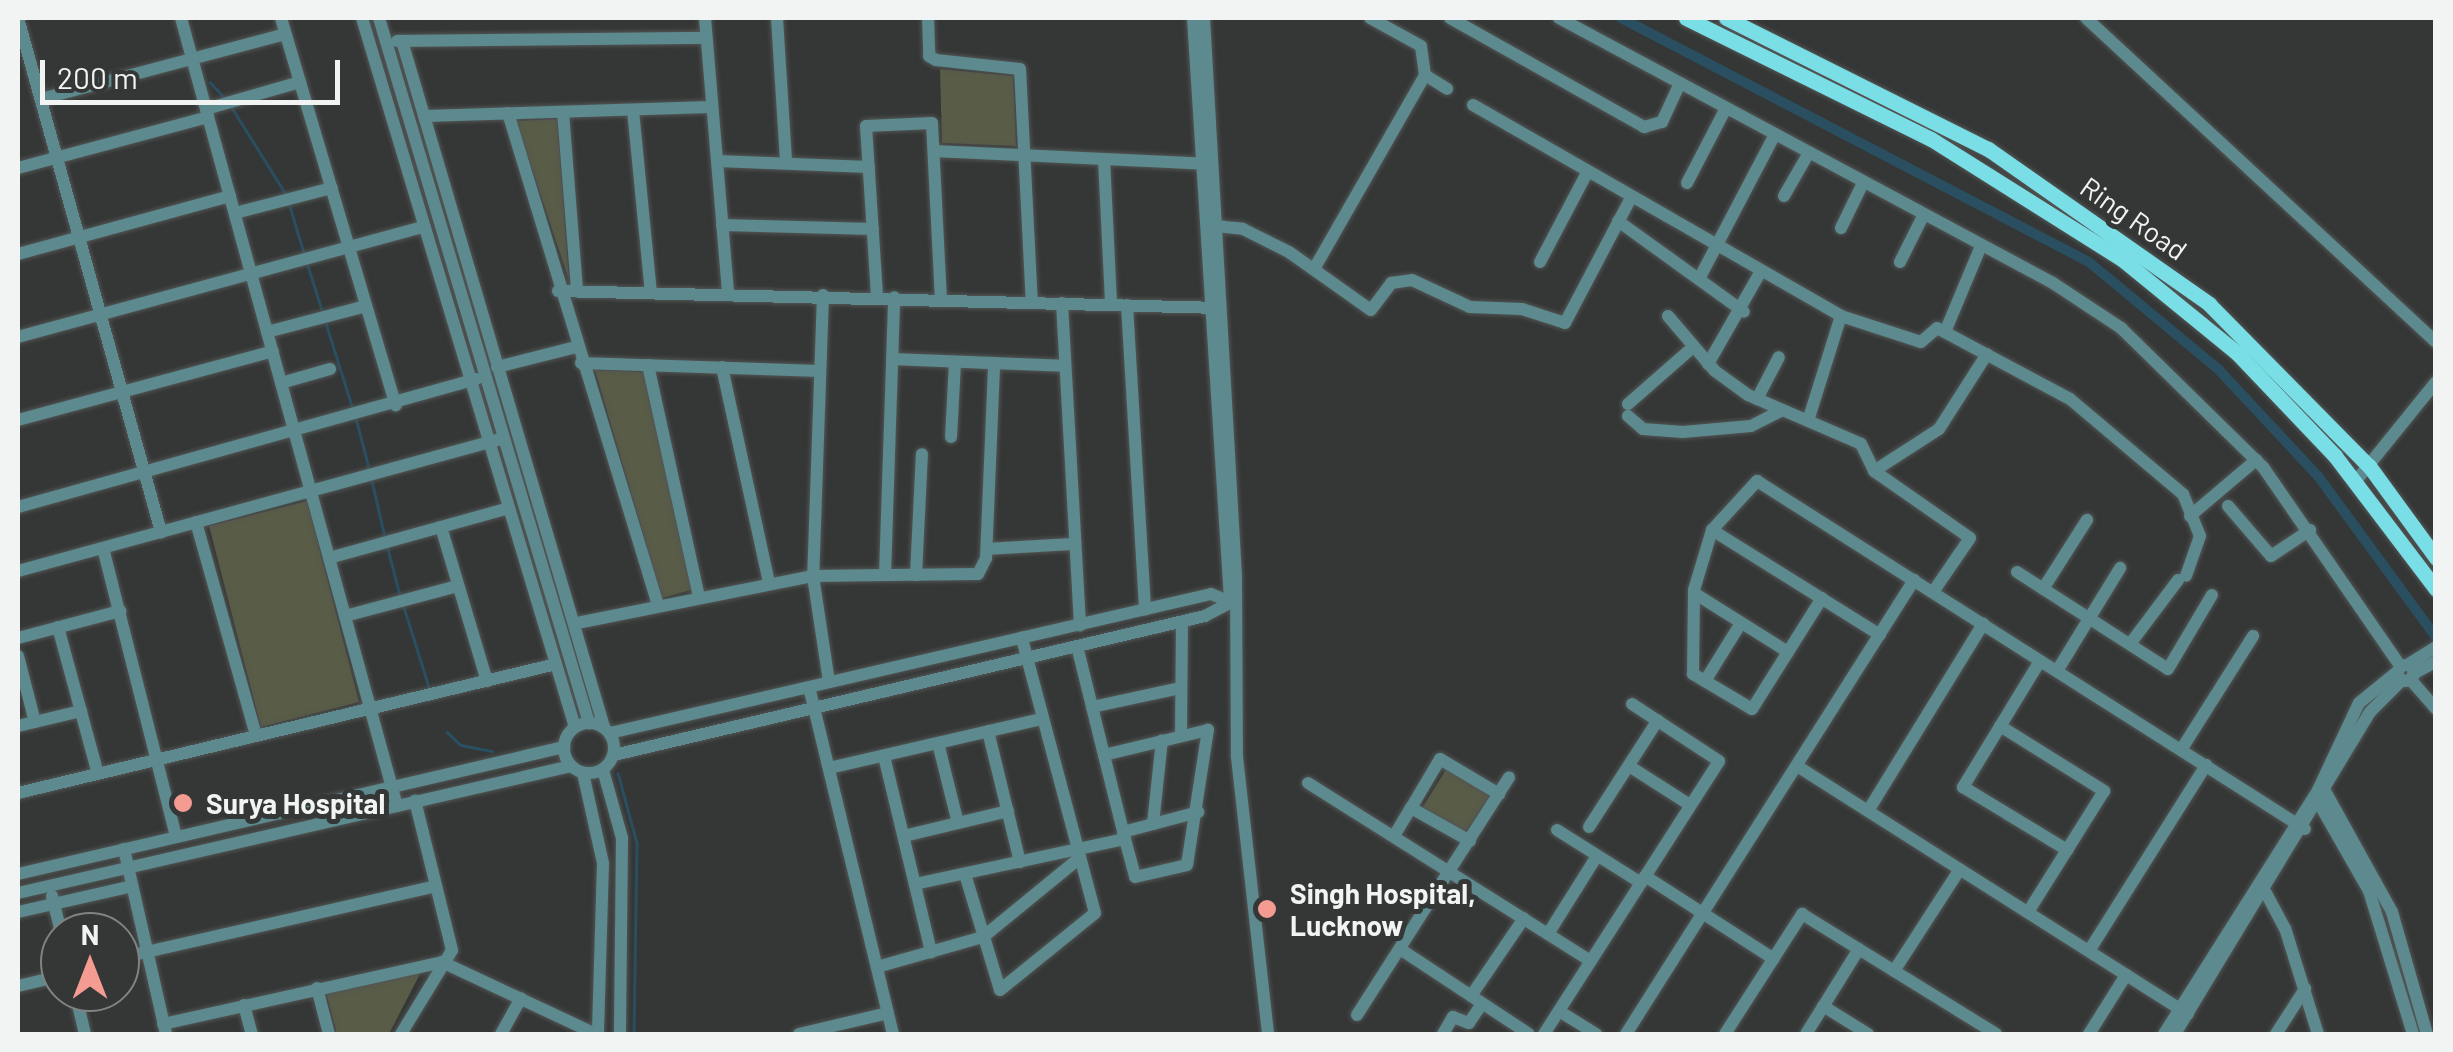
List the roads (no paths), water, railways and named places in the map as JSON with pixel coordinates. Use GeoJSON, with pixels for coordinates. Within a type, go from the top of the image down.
{"type":"FeatureCollection","features":[{"type":"Feature","properties":{"kind":"main road"},"geometry":{"type":"LineString","coordinates":[[1686,18],[1930,139],[2122,260],[2236,354],[2355,482],[2436,589]]}},
{"type":"Feature","properties":{"kind":"main road","name":"Ring Road"},"geometry":{"type":"LineString","coordinates":[[1726,18],[1988,149],[2110,230],[2210,304],[2370,466],[2436,558]]}},
{"type":"Feature","properties":{"kind":"street"},"geometry":{"type":"LineString","coordinates":[[18,18],[160,532]]}},
{"type":"Feature","properties":{"kind":"street"},"geometry":{"type":"LineString","coordinates":[[181,18],[397,806]]}},
{"type":"Feature","properties":{"kind":"street"},"geometry":{"type":"LineString","coordinates":[[282,18],[396,405]]}},
{"type":"Feature","properties":{"kind":"street"},"geometry":{"type":"LineString","coordinates":[[362,18],[472,384],[496,440],[589,723]]}},
{"type":"Feature","properties":{"kind":"street"},"geometry":{"type":"LineString","coordinates":[[18,874],[564,746],[574,727],[509,508],[482,371],[379,18]]}},
{"type":"Feature","properties":{"kind":"street"},"geometry":{"type":"LineString","coordinates":[[704,18],[728,293]]}},
{"type":"Feature","properties":{"kind":"street"},"geometry":{"type":"LineString","coordinates":[[777,18],[786,164]]}},
{"type":"Feature","properties":{"kind":"street"},"geometry":{"type":"LineString","coordinates":[[928,18],[929,56],[936,60],[1020,70],[1032,302]]}},
{"type":"Feature","properties":{"kind":"street"},"geometry":{"type":"LineString","coordinates":[[1193,18],[1206,164],[1248,902],[1268,1034]]}},
{"type":"Feature","properties":{"kind":"street"},"geometry":{"type":"LineString","coordinates":[[1204,18],[1206,164],[1216,226],[1214,308]]}},
{"type":"Feature","properties":{"kind":"street"},"geometry":{"type":"LineString","coordinates":[[1314,269],[1425,75],[1421,46],[1370,18]]}},
{"type":"Feature","properties":{"kind":"street"},"geometry":{"type":"LineString","coordinates":[[1450,18],[1644,127],[1662,122],[1680,82]]}},
{"type":"Feature","properties":{"kind":"street"},"geometry":{"type":"LineString","coordinates":[[1560,18],[1680,82],[1773,138],[1982,246],[2121,328],[2256,460],[2310,530],[2406,673],[2436,708]]}},
{"type":"Feature","properties":{"kind":"street"},"geometry":{"type":"LineString","coordinates":[[2086,18],[2436,342]]}},
{"type":"Feature","properties":{"kind":"street"},"geometry":{"type":"LineString","coordinates":[[41,100],[286,34]]}},
{"type":"Feature","properties":{"kind":"street"},"geometry":{"type":"LineString","coordinates":[[370,46],[386,41],[706,38]]}},
{"type":"Feature","properties":{"kind":"street"},"geometry":{"type":"LineString","coordinates":[[402,41],[614,754]]}},
{"type":"Feature","properties":{"kind":"street"},"geometry":{"type":"LineString","coordinates":[[1425,75],[1448,89]]}},
{"type":"Feature","properties":{"kind":"street"},"geometry":{"type":"LineString","coordinates":[[18,84],[35,79]]}},
{"type":"Feature","properties":{"kind":"street"},"geometry":{"type":"LineString","coordinates":[[18,168],[300,82]]}},
{"type":"Feature","properties":{"kind":"street"},"geometry":{"type":"LineString","coordinates":[[1473,105],[1841,316],[1920,342],[1937,328],[2108,427],[2183,494],[2200,536],[2182,578],[2130,644]]}},
{"type":"Feature","properties":{"kind":"street"},"geometry":{"type":"LineString","coordinates":[[424,116],[712,107]]}},
{"type":"Feature","properties":{"kind":"street"},"geometry":{"type":"LineString","coordinates":[[633,110],[651,292]]}},
{"type":"Feature","properties":{"kind":"street"},"geometry":{"type":"LineString","coordinates":[[1687,183],[1724,110]]}},
{"type":"Feature","properties":{"kind":"street"},"geometry":{"type":"LineString","coordinates":[[564,112],[577,291]]}},
{"type":"Feature","properties":{"kind":"street"},"geometry":{"type":"LineString","coordinates":[[508,114],[558,291],[658,605]]}},
{"type":"Feature","properties":{"kind":"street"},"geometry":{"type":"LineString","coordinates":[[877,296],[866,126],[932,123],[941,298]]}},
{"type":"Feature","properties":{"kind":"street"},"geometry":{"type":"LineString","coordinates":[[1699,279],[1773,138]]}},
{"type":"Feature","properties":{"kind":"street"},"geometry":{"type":"LineString","coordinates":[[934,151],[1206,164]]}},
{"type":"Feature","properties":{"kind":"street"},"geometry":{"type":"LineString","coordinates":[[1784,196],[1807,156]]}},
{"type":"Feature","properties":{"kind":"street"},"geometry":{"type":"LineString","coordinates":[[1104,159],[1110,304]]}},
{"type":"Feature","properties":{"kind":"street"},"geometry":{"type":"LineString","coordinates":[[717,161],[869,167]]}},
{"type":"Feature","properties":{"kind":"street"},"geometry":{"type":"LineString","coordinates":[[1540,262],[1586,172]]}},
{"type":"Feature","properties":{"kind":"street"},"geometry":{"type":"LineString","coordinates":[[1841,228],[1862,185]]}},
{"type":"Feature","properties":{"kind":"street"},"geometry":{"type":"LineString","coordinates":[[235,213],[332,188]]}},
{"type":"Feature","properties":{"kind":"street"},"geometry":{"type":"LineString","coordinates":[[18,254],[230,196]]}},
{"type":"Feature","properties":{"kind":"street"},"geometry":{"type":"LineString","coordinates":[[1216,226],[1243,229],[1314,269],[1370,310],[1391,282],[1412,280],[1470,307],[1522,308],[1565,323],[1631,198]]}},
{"type":"Feature","properties":{"kind":"street"},"geometry":{"type":"LineString","coordinates":[[1900,262],[1923,216]]}},
{"type":"Feature","properties":{"kind":"street"},"geometry":{"type":"LineString","coordinates":[[1618,221],[1744,312]]}},
{"type":"Feature","properties":{"kind":"street"},"geometry":{"type":"LineString","coordinates":[[722,225],[872,229]]}},
{"type":"Feature","properties":{"kind":"street"},"geometry":{"type":"LineString","coordinates":[[18,336],[424,226]]}},
{"type":"Feature","properties":{"kind":"street"},"geometry":{"type":"LineString","coordinates":[[1945,332],[1982,246]]}},
{"type":"Feature","properties":{"kind":"street"},"geometry":{"type":"LineString","coordinates":[[1708,364],[1744,312],[1762,271]]}},
{"type":"Feature","properties":{"kind":"street"},"geometry":{"type":"LineString","coordinates":[[558,291],[877,296],[1214,308]]}},
{"type":"Feature","properties":{"kind":"street"},"geometry":{"type":"LineString","coordinates":[[823,295],[813,576],[829,682]]}},
{"type":"Feature","properties":{"kind":"street"},"geometry":{"type":"LineString","coordinates":[[885,575],[894,297]]}},
{"type":"Feature","properties":{"kind":"street"},"geometry":{"type":"LineString","coordinates":[[1062,303],[1080,625]]}},
{"type":"Feature","properties":{"kind":"street"},"geometry":{"type":"LineString","coordinates":[[1127,305],[1146,609]]}},
{"type":"Feature","properties":{"kind":"street"},"geometry":{"type":"LineString","coordinates":[[267,332],[366,306]]}},
{"type":"Feature","properties":{"kind":"street"},"geometry":{"type":"LineString","coordinates":[[1668,316],[1708,364],[1780,411],[1862,444],[1874,471],[1970,538],[1933,592]]}},
{"type":"Feature","properties":{"kind":"street"},"geometry":{"type":"LineString","coordinates":[[1808,421],[1841,316]]}},
{"type":"Feature","properties":{"kind":"street"},"geometry":{"type":"LineString","coordinates":[[18,506],[472,384],[482,371],[576,347]]}},
{"type":"Feature","properties":{"kind":"street"},"geometry":{"type":"LineString","coordinates":[[1692,348],[1628,410],[1643,429],[1683,432],[1751,426],[1780,411]]}},
{"type":"Feature","properties":{"kind":"street"},"geometry":{"type":"LineString","coordinates":[[18,420],[272,352]]}},
{"type":"Feature","properties":{"kind":"street"},"geometry":{"type":"LineString","coordinates":[[1874,471],[1939,429],[1987,354]]}},
{"type":"Feature","properties":{"kind":"street"},"geometry":{"type":"LineString","coordinates":[[1757,399],[1779,357]]}},
{"type":"Feature","properties":{"kind":"street"},"geometry":{"type":"LineString","coordinates":[[892,360],[1063,366]]}},
{"type":"Feature","properties":{"kind":"street"},"geometry":{"type":"LineString","coordinates":[[581,362],[820,371]]}},
{"type":"Feature","properties":{"kind":"street"},"geometry":{"type":"LineString","coordinates":[[951,437],[954,362]]}},
{"type":"Feature","properties":{"kind":"street"},"geometry":{"type":"LineString","coordinates":[[577,624],[699,596],[813,576],[978,574],[986,549],[994,364]]}},
{"type":"Feature","properties":{"kind":"street"},"geometry":{"type":"LineString","coordinates":[[648,365],[699,596]]}},
{"type":"Feature","properties":{"kind":"street"},"geometry":{"type":"LineString","coordinates":[[722,368],[769,582]]}},
{"type":"Feature","properties":{"kind":"street"},"geometry":{"type":"LineString","coordinates":[[281,383],[330,369]]}},
{"type":"Feature","properties":{"kind":"street"},"geometry":{"type":"LineString","coordinates":[[2355,482],[2436,382]]}},
{"type":"Feature","properties":{"kind":"street"},"geometry":{"type":"LineString","coordinates":[[18,570],[496,440]]}},
{"type":"Feature","properties":{"kind":"street"},"geometry":{"type":"LineString","coordinates":[[916,575],[922,454]]}},
{"type":"Feature","properties":{"kind":"street"},"geometry":{"type":"LineString","coordinates":[[2190,516],[2256,460]]}},
{"type":"Feature","properties":{"kind":"street"},"geometry":{"type":"LineString","coordinates":[[1822,598],[1752,709],[1693,674],[1694,593],[1712,530],[1757,480],[2301,826]]}},
{"type":"Feature","properties":{"kind":"street"},"geometry":{"type":"LineString","coordinates":[[2228,506],[2271,556],[2310,530]]}},
{"type":"Feature","properties":{"kind":"street"},"geometry":{"type":"LineString","coordinates":[[329,558],[509,508]]}},
{"type":"Feature","properties":{"kind":"street"},"geometry":{"type":"LineString","coordinates":[[2043,589],[2087,520]]}},
{"type":"Feature","properties":{"kind":"street"},"geometry":{"type":"LineString","coordinates":[[196,522],[256,736]]}},
{"type":"Feature","properties":{"kind":"street"},"geometry":{"type":"LineString","coordinates":[[441,527],[487,681]]}},
{"type":"Feature","properties":{"kind":"street"},"geometry":{"type":"LineString","coordinates":[[1712,530],[1880,635]]}},
{"type":"Feature","properties":{"kind":"street"},"geometry":{"type":"LineString","coordinates":[[986,549],[1075,544]]}},
{"type":"Feature","properties":{"kind":"street"},"geometry":{"type":"LineString","coordinates":[[102,548],[176,836]]}},
{"type":"Feature","properties":{"kind":"street"},"geometry":{"type":"LineString","coordinates":[[2057,671],[2120,568]]}},
{"type":"Feature","properties":{"kind":"street"},"geometry":{"type":"LineString","coordinates":[[2017,572],[2168,669],[2212,595]]}},
{"type":"Feature","properties":{"kind":"street"},"geometry":{"type":"LineString","coordinates":[[1626,1034],[1914,580]]}},
{"type":"Feature","properties":{"kind":"street"},"geometry":{"type":"LineString","coordinates":[[345,616],[458,586]]}},
{"type":"Feature","properties":{"kind":"street"},"geometry":{"type":"LineString","coordinates":[[1694,593],[1788,652]]}},
{"type":"Feature","properties":{"kind":"street"},"geometry":{"type":"LineString","coordinates":[[574,727],[589,723],[607,730],[1211,594],[1231,602]]}},
{"type":"Feature","properties":{"kind":"street"},"geometry":{"type":"LineString","coordinates":[[603,770],[614,754],[1182,622],[1231,602]]}},
{"type":"Feature","properties":{"kind":"street"},"geometry":{"type":"LineString","coordinates":[[18,638],[120,611]]}},
{"type":"Feature","properties":{"kind":"street"},"geometry":{"type":"LineString","coordinates":[[1181,734],[1182,622]]}},
{"type":"Feature","properties":{"kind":"street"},"geometry":{"type":"LineString","coordinates":[[1706,681],[1741,623]]}},
{"type":"Feature","properties":{"kind":"street"},"geometry":{"type":"LineString","coordinates":[[1868,811],[1982,624]]}},
{"type":"Feature","properties":{"kind":"street"},"geometry":{"type":"LineString","coordinates":[[58,627],[98,774]]}},
{"type":"Feature","properties":{"kind":"street"},"geometry":{"type":"LineString","coordinates":[[2182,750],[2252,636]]}},
{"type":"Feature","properties":{"kind":"street"},"geometry":{"type":"LineString","coordinates":[[965,874],[1000,990],[1095,914],[1074,856],[1022,638]]}},
{"type":"Feature","properties":{"kind":"street"},"geometry":{"type":"LineString","coordinates":[[1077,646],[1124,836],[1135,877],[1183,868],[1198,812],[1209,736],[1202,727],[1104,755]]}},
{"type":"Feature","properties":{"kind":"street"},"geometry":{"type":"LineString","coordinates":[[18,656],[35,722]]}},
{"type":"Feature","properties":{"kind":"street"},"geometry":{"type":"LineString","coordinates":[[2175,1034],[2184,1012],[2320,794],[2359,704],[2433,656]]}},
{"type":"Feature","properties":{"kind":"street"},"geometry":{"type":"LineString","coordinates":[[2040,660],[1963,787],[2067,850]]}},
{"type":"Feature","properties":{"kind":"street"},"geometry":{"type":"LineString","coordinates":[[18,793],[556,664]]}},
{"type":"Feature","properties":{"kind":"street"},"geometry":{"type":"LineString","coordinates":[[809,687],[893,1034]]}},
{"type":"Feature","properties":{"kind":"street"},"geometry":{"type":"LineString","coordinates":[[1092,707],[1181,688]]}},
{"type":"Feature","properties":{"kind":"street"},"geometry":{"type":"LineString","coordinates":[[1544,1034],[1719,760],[1632,704]]}},
{"type":"Feature","properties":{"kind":"street"},"geometry":{"type":"LineString","coordinates":[[18,726],[81,711]]}},
{"type":"Feature","properties":{"kind":"street"},"geometry":{"type":"LineString","coordinates":[[829,768],[1041,719]]}},
{"type":"Feature","properties":{"kind":"street"},"geometry":{"type":"LineString","coordinates":[[1589,827],[1658,720]]}},
{"type":"Feature","properties":{"kind":"street"},"geometry":{"type":"LineString","coordinates":[[2000,726],[2104,791],[2028,912]]}},
{"type":"Feature","properties":{"kind":"street"},"geometry":{"type":"LineString","coordinates":[[988,732],[1020,862]]}},
{"type":"Feature","properties":{"kind":"street"},"geometry":{"type":"LineString","coordinates":[[1153,824],[1162,740]]}},
{"type":"Feature","properties":{"kind":"street"},"geometry":{"type":"LineString","coordinates":[[938,744],[958,823]]}},
{"type":"Feature","properties":{"kind":"street"},"geometry":{"type":"LineString","coordinates":[[124,849],[164,1029],[244,1005],[442,962],[597,1034],[603,863],[577,769],[564,746]]}},
{"type":"Feature","properties":{"kind":"street"},"geometry":{"type":"LineString","coordinates":[[884,756],[932,952]]}},
{"type":"Feature","properties":{"kind":"street"},"geometry":{"type":"LineString","coordinates":[[1394,836],[1440,759],[1499,794]]}},
{"type":"Feature","properties":{"kind":"street"},"geometry":{"type":"LineString","coordinates":[[2089,951],[2206,765]]}},
{"type":"Feature","properties":{"kind":"street"},"geometry":{"type":"LineString","coordinates":[[1628,766],[1690,806]]}},
{"type":"Feature","properties":{"kind":"street"},"geometry":{"type":"LineString","coordinates":[[1798,766],[2184,1012]]}},
{"type":"Feature","properties":{"kind":"street"},"geometry":{"type":"LineString","coordinates":[[18,893],[415,802],[577,769],[603,770]]}},
{"type":"Feature","properties":{"kind":"street"},"geometry":{"type":"LineString","coordinates":[[603,770],[622,838],[620,1034]]}},
{"type":"Feature","properties":{"kind":"street"},"geometry":{"type":"LineString","coordinates":[[1357,1014],[1509,777]]}},
{"type":"Feature","properties":{"kind":"street"},"geometry":{"type":"LineString","coordinates":[[1308,783],[1591,961]]}},
{"type":"Feature","properties":{"kind":"street"},"geometry":{"type":"LineString","coordinates":[[2320,794],[2376,874],[2427,1034]]}},
{"type":"Feature","properties":{"kind":"street"},"geometry":{"type":"LineString","coordinates":[[401,1034],[452,950],[415,802]]}},
{"type":"Feature","properties":{"kind":"street"},"geometry":{"type":"LineString","coordinates":[[1412,808],[1470,841]]}},
{"type":"Feature","properties":{"kind":"street"},"geometry":{"type":"LineString","coordinates":[[904,836],[1008,812]]}},
{"type":"Feature","properties":{"kind":"street"},"geometry":{"type":"LineString","coordinates":[[915,884],[1020,862],[1074,856],[1153,824],[1198,812]]}},
{"type":"Feature","properties":{"kind":"street"},"geometry":{"type":"LineString","coordinates":[[2164,1034],[2184,1012],[2266,893],[2301,826]]}},
{"type":"Feature","properties":{"kind":"street"},"geometry":{"type":"LineString","coordinates":[[1556,830],[1774,959]]}},
{"type":"Feature","properties":{"kind":"street"},"geometry":{"type":"LineString","coordinates":[[877,967],[983,937],[1074,856]]}},
{"type":"Feature","properties":{"kind":"street"},"geometry":{"type":"LineString","coordinates":[[1548,934],[1597,856]]}},
{"type":"Feature","properties":{"kind":"street"},"geometry":{"type":"LineString","coordinates":[[1894,971],[1960,869]]}},
{"type":"Feature","properties":{"kind":"street"},"geometry":{"type":"LineString","coordinates":[[50,886],[56,912]]}},
{"type":"Feature","properties":{"kind":"street"},"geometry":{"type":"LineString","coordinates":[[18,912],[132,886]]}},
{"type":"Feature","properties":{"kind":"street"},"geometry":{"type":"LineString","coordinates":[[140,956],[436,886]]}},
{"type":"Feature","properties":{"kind":"street"},"geometry":{"type":"LineString","coordinates":[[2266,893],[2305,989],[2318,1034]]}},
{"type":"Feature","properties":{"kind":"street"},"geometry":{"type":"LineString","coordinates":[[1725,1034],[1802,914],[1996,1034]]}},
{"type":"Feature","properties":{"kind":"street"},"geometry":{"type":"LineString","coordinates":[[1443,1034],[1453,1017],[1469,1022],[1476,1000],[1524,918]]}},
{"type":"Feature","properties":{"kind":"street"},"geometry":{"type":"LineString","coordinates":[[1400,949],[1529,1034]]}},
{"type":"Feature","properties":{"kind":"street"},"geometry":{"type":"LineString","coordinates":[[1806,1034],[1858,949]]}},
{"type":"Feature","properties":{"kind":"street"},"geometry":{"type":"LineString","coordinates":[[2399,950],[2414,1034]]}},
{"type":"Feature","properties":{"kind":"street"},"geometry":{"type":"LineString","coordinates":[[2089,1034],[2126,975]]}},
{"type":"Feature","properties":{"kind":"street"},"geometry":{"type":"LineString","coordinates":[[317,988],[329,1034]]}},
{"type":"Feature","properties":{"kind":"street"},"geometry":{"type":"LineString","coordinates":[[2276,1034],[2305,989]]}},
{"type":"Feature","properties":{"kind":"street"},"geometry":{"type":"LineString","coordinates":[[501,1034],[521,998]]}},
{"type":"Feature","properties":{"kind":"street"},"geometry":{"type":"LineString","coordinates":[[244,1005],[252,1034]]}},
{"type":"Feature","properties":{"kind":"street"},"geometry":{"type":"LineString","coordinates":[[1824,1006],[1868,1034]]}},
{"type":"Feature","properties":{"kind":"street"},"geometry":{"type":"LineString","coordinates":[[1559,1011],[1596,1034]]}},
{"type":"Feature","properties":{"kind":"street"},"geometry":{"type":"LineString","coordinates":[[799,1034],[852,1028],[888,1013]]}},
{"type":"Feature","properties":{"kind":"waterway"},"geometry":{"type":"LineString","coordinates":[[1621,18],[2089,262],[2219,370],[2318,476],[2436,637]]}},
{"type":"Feature","properties":{"kind":"waterway"},"geometry":{"type":"LineString","coordinates":[[210,82],[226,99]]}},
{"type":"Feature","properties":{"kind":"waterway"},"geometry":{"type":"LineString","coordinates":[[231,106],[287,196]]}},
{"type":"Feature","properties":{"kind":"waterway"},"geometry":{"type":"LineString","coordinates":[[289,203],[304,253]]}},
{"type":"Feature","properties":{"kind":"waterway"},"geometry":{"type":"LineString","coordinates":[[308,266],[322,310]]}},
{"type":"Feature","properties":{"kind":"waterway"},"geometry":{"type":"LineString","coordinates":[[326,323],[352,406]]}},
{"type":"Feature","properties":{"kind":"waterway"},"geometry":{"type":"LineString","coordinates":[[356,418],[369,468]]}},
{"type":"Feature","properties":{"kind":"waterway"},"geometry":{"type":"LineString","coordinates":[[372,481],[385,537]]}},
{"type":"Feature","properties":{"kind":"waterway"},"geometry":{"type":"LineString","coordinates":[[388,549],[400,595]]}},
{"type":"Feature","properties":{"kind":"waterway"},"geometry":{"type":"LineString","coordinates":[[404,607],[429,687]]}},
{"type":"Feature","properties":{"kind":"waterway"},"geometry":{"type":"LineString","coordinates":[[447,732],[461,745],[492,751]]}},
{"type":"Feature","properties":{"kind":"waterway"},"geometry":{"type":"LineString","coordinates":[[618,773],[637,843],[634,1034]]}},
{"type":"Feature","properties":{"kind":"place","name":"Surya Hospital"},"geometry":{"type":"Point","coordinates":[183,803]}},
{"type":"Feature","properties":{"kind":"place","name":"Singh Hospital, Lucknow"},"geometry":{"type":"Point","coordinates":[1267,909]}}]}
